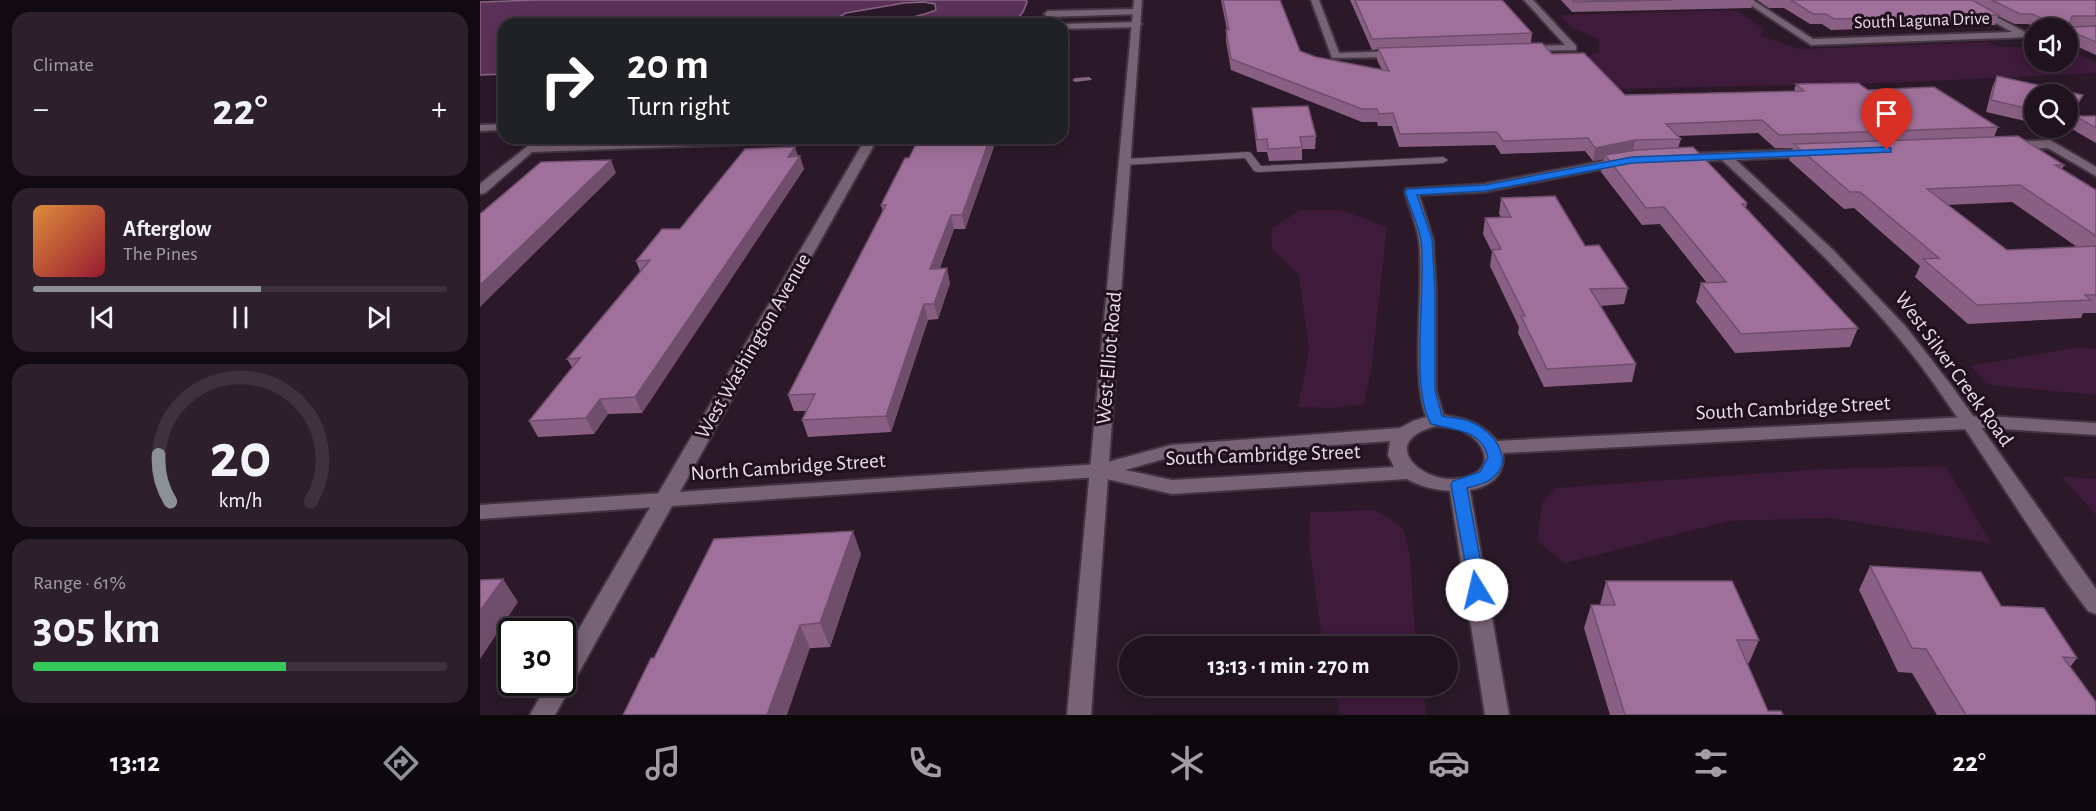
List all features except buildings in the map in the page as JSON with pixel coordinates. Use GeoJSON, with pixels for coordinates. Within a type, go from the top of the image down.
{"type":"FeatureCollection","features":[{"type":"Feature","properties":{"kind":"street"},"geometry":{"type":"LineString","coordinates":[[1047,18],[1052,0]]}},
{"type":"Feature","properties":{"kind":"street"},"geometry":{"type":"LineString","coordinates":[[1315,0],[1335,56],[1407,53]]}},
{"type":"Feature","properties":{"kind":"street"},"geometry":{"type":"LineString","coordinates":[[1514,50],[1574,48],[1528,0]]}},
{"type":"Feature","properties":{"kind":"street","name":"South Laguna Drive"},"geometry":{"type":"LineString","coordinates":[[1747,0],[1811,42],[2024,34]]}},
{"type":"Feature","properties":{"kind":"street"},"geometry":{"type":"LineString","coordinates":[[1958,0],[2024,32]]}},
{"type":"Feature","properties":{"kind":"street"},"geometry":{"type":"LineString","coordinates":[[1060,18],[1137,12]]}},
{"type":"Feature","properties":{"kind":"street"},"geometry":{"type":"LineString","coordinates":[[1068,25],[1137,12]]}},
{"type":"Feature","properties":{"kind":"street","name":"West Elliot Road"},"geometry":{"type":"LineString","coordinates":[[1079,715],[1137,12]]}},
{"type":"Feature","properties":{"kind":"street"},"geometry":{"type":"LineString","coordinates":[[480,128],[498,128]]}},
{"type":"Feature","properties":{"kind":"street"},"geometry":{"type":"LineString","coordinates":[[480,190],[529,149],[669,144]]}},
{"type":"Feature","properties":{"kind":"street","name":"West Washington Avenue"},"geometry":{"type":"LineString","coordinates":[[576,657],[869,144]]}},
{"type":"Feature","properties":{"kind":"street"},"geometry":{"type":"LineString","coordinates":[[1992,146],[2050,144],[2096,172]]}},
{"type":"Feature","properties":{"kind":"street"},"geometry":{"type":"LineString","coordinates":[[1667,159],[1829,153]]}},
{"type":"Feature","properties":{"kind":"street","name":"West Silver Creek Road"},"geometry":{"type":"LineString","coordinates":[[1725,156],[1839,262],[1878,303],[1923,360],[2096,605]]}},
{"type":"Feature","properties":{"kind":"street"},"geometry":{"type":"LineString","coordinates":[[1436,420],[1427,390],[1429,290],[1426,239],[1410,192],[1485,188],[1632,160]]}},
{"type":"Feature","properties":{"kind":"street"},"geometry":{"type":"LineString","coordinates":[[1436,420],[1464,424],[1486,438],[1493,447],[1495,457],[1492,467],[1485,476],[1459,485],[1433,483],[1410,472],[1404,466],[1397,453],[1397,446],[1403,434],[1417,425],[1436,420]]}},
{"type":"Feature","properties":{"kind":"street","name":"South Cambridge Street"},"geometry":{"type":"LineString","coordinates":[[1493,447],[1986,422],[2096,429]]}},
{"type":"Feature","properties":{"kind":"street","name":"South Cambridge Street"},"geometry":{"type":"LineString","coordinates":[[1100,470],[1171,451],[1403,434]]}},
{"type":"Feature","properties":{"kind":"street","name":"North Cambridge Street"},"geometry":{"type":"LineString","coordinates":[[480,512],[1100,470]]}},
{"type":"Feature","properties":{"kind":"street","name":"South Cambridge Street"},"geometry":{"type":"LineString","coordinates":[[1100,470],[1172,487],[1410,472]]}},
{"type":"Feature","properties":{"kind":"street"},"geometry":{"type":"LineString","coordinates":[[1459,485],[1497,715]]}},
{"type":"Feature","properties":{"kind":"street","name":"West Washington Avenue"},"geometry":{"type":"LineString","coordinates":[[542,715],[553,696]]}},
{"type":"Feature","properties":{"kind":"lane"},"geometry":{"type":"LineString","coordinates":[[1125,162],[1248,155],[1258,169],[1443,160]]}},
{"type":"Feature","properties":{"kind":"shaded area"},"geometry":{"type":"Polygon","coordinates":[[[534,0],[1026,0],[1027,2],[1018,18],[908,18],[936,10],[935,4],[924,2],[904,3],[846,13],[839,17],[844,18],[498,18],[498,74],[480,75],[480,2],[534,0]]]}},
{"type":"Feature","properties":{"kind":"shaded area"},"geometry":{"type":"Polygon","coordinates":[[[1735,10],[1763,28],[1761,36],[1800,49],[1987,42],[2002,47],[2024,47],[2024,72],[2078,72],[2078,54],[2096,62],[2096,73],[1888,83],[1611,89],[1584,58],[1599,52],[1599,39],[1571,27],[1560,15],[1735,10]]]}},
{"type":"Feature","properties":{"kind":"shaded area"},"geometry":{"type":"Polygon","coordinates":[[[1300,210],[1341,210],[1387,227],[1371,372],[1364,404],[1332,408],[1298,407],[1309,350],[1299,275],[1272,249],[1271,229],[1300,210]]]}},
{"type":"Feature","properties":{"kind":"shaded area"},"geometry":{"type":"Polygon","coordinates":[[[2078,347],[2096,349],[2096,395],[1990,385],[1970,366],[2078,347]]]}},
{"type":"Feature","properties":{"kind":"shaded area"},"geometry":{"type":"Polygon","coordinates":[[[1946,466],[1991,543],[1830,518],[1729,521],[1565,563],[1537,541],[1542,503],[1555,488],[1822,469],[1946,466]]]}},
{"type":"Feature","properties":{"kind":"shaded area"},"geometry":{"type":"Polygon","coordinates":[[[2061,476],[2096,479],[2096,515],[2061,476]]]}},
{"type":"Feature","properties":{"kind":"shaded area"},"geometry":{"type":"Polygon","coordinates":[[[1376,510],[1403,528],[1410,555],[1415,636],[1322,636],[1309,545],[1310,512],[1376,510]]]}},
{"type":"Feature","properties":{"kind":"shaded area"},"geometry":{"type":"Polygon","coordinates":[[[1336,696],[1424,696],[1427,715],[1341,715],[1336,696]]]}},
{"type":"Feature","properties":{"kind":"waterway"},"geometry":{"type":"LineString","coordinates":[[1075,80],[1089,79]]}},
{"type":"Feature","properties":{"kind":"route"},"geometry":{"type":"LineString","coordinates":[[1477,590],[1459,485],[1485,476],[1492,467],[1495,457],[1493,447],[1476,430],[1464,424],[1436,420],[1435,417],[1427,390],[1429,290],[1426,239],[1410,192],[1485,188],[1632,160],[1887,150]]}}]}
